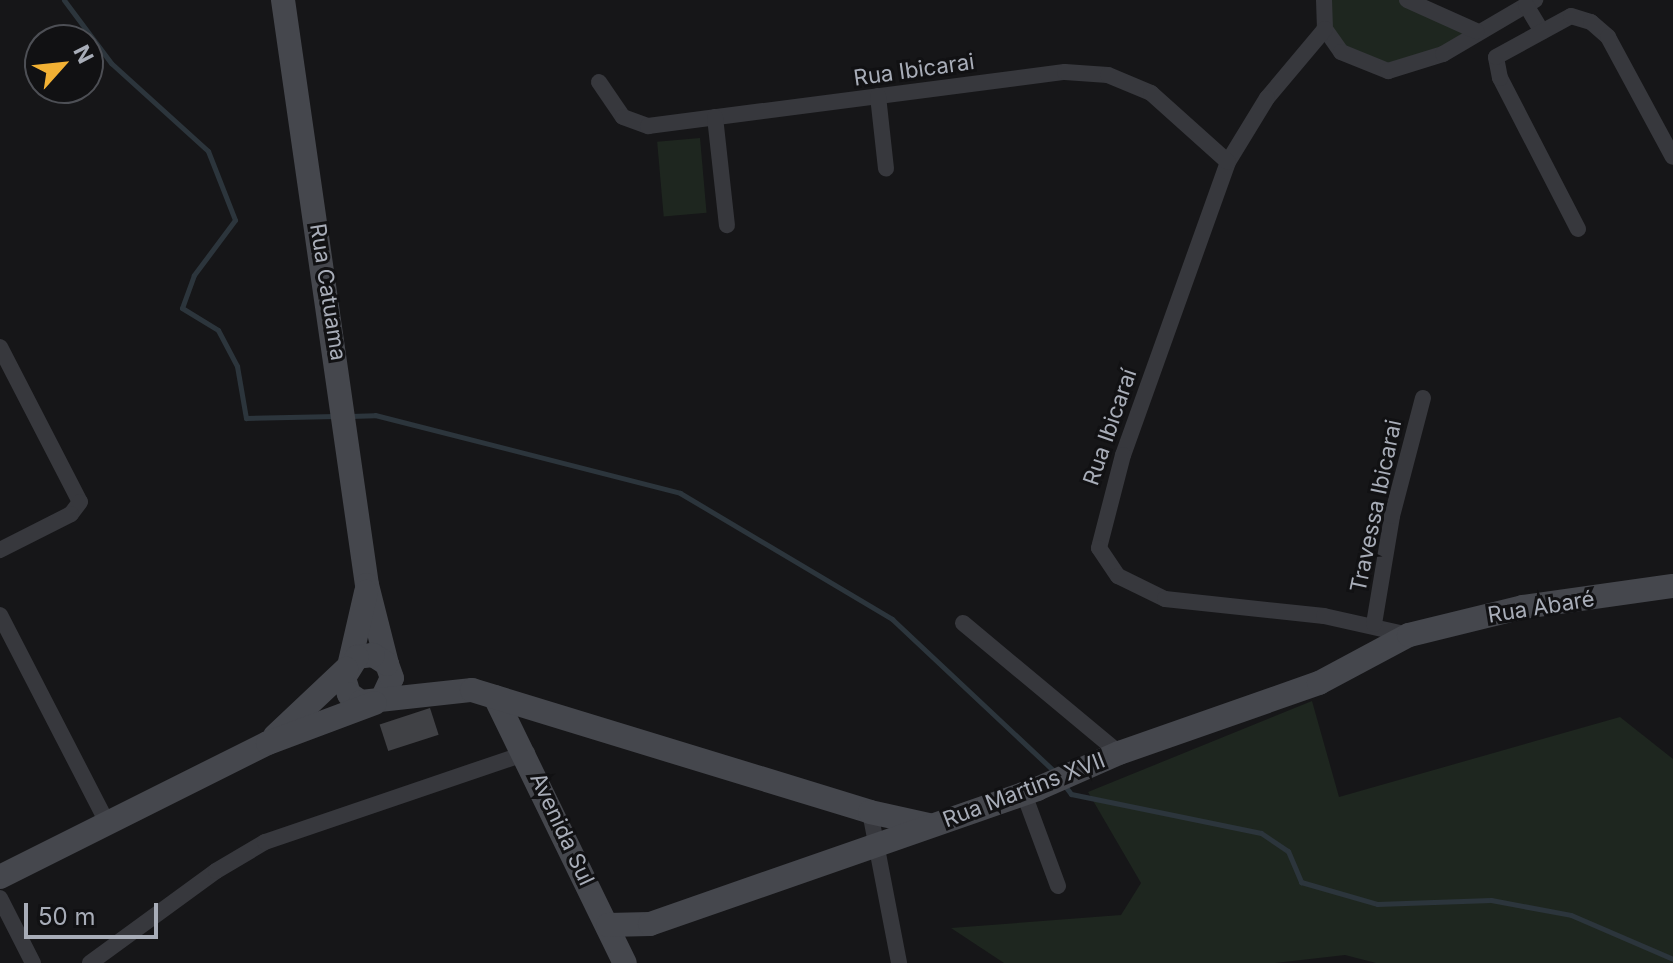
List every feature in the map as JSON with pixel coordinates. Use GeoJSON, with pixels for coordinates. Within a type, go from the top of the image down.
{"type":"FeatureCollection","features":[{"type":"Feature","properties":{"kind":"street","name":"Rua Catuama"},"geometry":{"type":"LineString","coordinates":[[283,0],[338,358],[367,585],[389,668]]}},
{"type":"Feature","properties":{"kind":"street"},"geometry":{"type":"LineString","coordinates":[[1324,0],[1325,29],[1350,59],[1388,71],[1427,62],[1476,31],[1530,3],[1542,32]]}},
{"type":"Feature","properties":{"kind":"street"},"geometry":{"type":"LineString","coordinates":[[1407,0],[1476,31]]}},
{"type":"Feature","properties":{"kind":"street"},"geometry":{"type":"LineString","coordinates":[[1578,229],[1495,65],[1496,57],[1575,15],[1600,27],[1673,157]]}},
{"type":"Feature","properties":{"kind":"street","name":"Rua Ibicaraí"},"geometry":{"type":"LineString","coordinates":[[1325,29],[1267,98],[1228,162],[1107,503],[1100,537],[1102,559],[1129,584],[1165,599],[1374,624],[1409,635]]}},
{"type":"Feature","properties":{"kind":"street","name":"Rua Ibicarai"},"geometry":{"type":"LineString","coordinates":[[599,82],[612,107],[632,123],[715,117],[1065,72],[1108,75],[1151,93],[1228,162]]}},
{"type":"Feature","properties":{"kind":"street"},"geometry":{"type":"LineString","coordinates":[[878,96],[886,169]]}},
{"type":"Feature","properties":{"kind":"street"},"geometry":{"type":"LineString","coordinates":[[715,117],[727,225]]}},
{"type":"Feature","properties":{"kind":"street"},"geometry":{"type":"LineString","coordinates":[[0,347],[80,495],[71,514],[0,550]]}},
{"type":"Feature","properties":{"kind":"street","name":"Travessa Ibicarai"},"geometry":{"type":"LineString","coordinates":[[1374,624],[1392,516],[1423,398]]}},
{"type":"Feature","properties":{"kind":"street","name":"Rua Catuama"},"geometry":{"type":"LineString","coordinates":[[348,666],[367,585]]}},
{"type":"Feature","properties":{"kind":"street","name":"Rua Abaré"},"geometry":{"type":"LineString","coordinates":[[1409,635],[1523,607],[1673,586]]}},
{"type":"Feature","properties":{"kind":"street"},"geometry":{"type":"LineString","coordinates":[[0,615],[107,822]]}},
{"type":"Feature","properties":{"kind":"street"},"geometry":{"type":"LineString","coordinates":[[963,623],[1119,753]]}},
{"type":"Feature","properties":{"kind":"street","name":"Rua Martins XVII"},"geometry":{"type":"LineString","coordinates":[[389,668],[443,689],[495,697],[870,812],[932,825],[1030,791],[1119,753],[1319,683],[1409,635]]}},
{"type":"Feature","properties":{"kind":"street"},"geometry":{"type":"LineString","coordinates":[[0,877],[268,743],[348,666],[365,655],[389,668],[391,686],[379,700],[361,702],[349,694],[348,666]]}},
{"type":"Feature","properties":{"kind":"street","name":"Rua Martins XVII"},"geometry":{"type":"LineString","coordinates":[[268,743],[379,700],[443,689]]}},
{"type":"Feature","properties":{"kind":"street","name":"Avenida Sul"},"geometry":{"type":"LineString","coordinates":[[495,697],[527,753],[623,957]]}},
{"type":"Feature","properties":{"kind":"street"},"geometry":{"type":"LineString","coordinates":[[90,963],[216,871],[265,842],[527,753]]}},
{"type":"Feature","properties":{"kind":"street"},"geometry":{"type":"LineString","coordinates":[[1030,791],[1058,886]]}},
{"type":"Feature","properties":{"kind":"street"},"geometry":{"type":"LineString","coordinates":[[870,812],[899,963]]}},
{"type":"Feature","properties":{"kind":"street"},"geometry":{"type":"LineString","coordinates":[[608,925],[650,924],[932,825]]}},
{"type":"Feature","properties":{"kind":"street"},"geometry":{"type":"LineString","coordinates":[[0,898],[33,963]]}},
{"type":"Feature","properties":{"kind":"street"},"geometry":{"type":"LineString","coordinates":[[623,957],[650,924]]}},
{"type":"Feature","properties":{"kind":"shaded area"},"geometry":{"type":"Polygon","coordinates":[[[1330,0],[1408,0],[1482,32],[1407,67],[1366,58],[1316,27],[1330,0]]]}},
{"type":"Feature","properties":{"kind":"shaded area"},"geometry":{"type":"Polygon","coordinates":[[[700,138],[707,213],[664,216],[657,142],[700,138]]]}},
{"type":"Feature","properties":{"kind":"shaded area"},"geometry":{"type":"Polygon","coordinates":[[[1312,701],[1339,797],[1620,717],[1673,759],[1673,963],[1376,963],[1345,955],[1275,963],[1004,963],[951,928],[1121,915],[1141,883],[1088,792],[1312,701]]]}},
{"type":"Feature","properties":{"kind":"building"},"geometry":{"type":"Polygon","coordinates":[[[430,708],[439,735],[388,751],[380,724],[430,708]]]}},
{"type":"Feature","properties":{"kind":"waterway"},"geometry":{"type":"LineString","coordinates":[[64,0],[111,63],[208,151],[235,220],[194,275],[182,308],[218,330],[237,366],[246,418],[336,416]]}},
{"type":"Feature","properties":{"kind":"waterway"},"geometry":{"type":"LineString","coordinates":[[350,416],[375,415],[680,493],[892,619],[1055,772]]}},
{"type":"Feature","properties":{"kind":"waterway"},"geometry":{"type":"LineString","coordinates":[[1065,786],[1071,794],[1261,833],[1288,851],[1301,882],[1377,904],[1491,900],[1571,915],[1673,959]]}}]}
